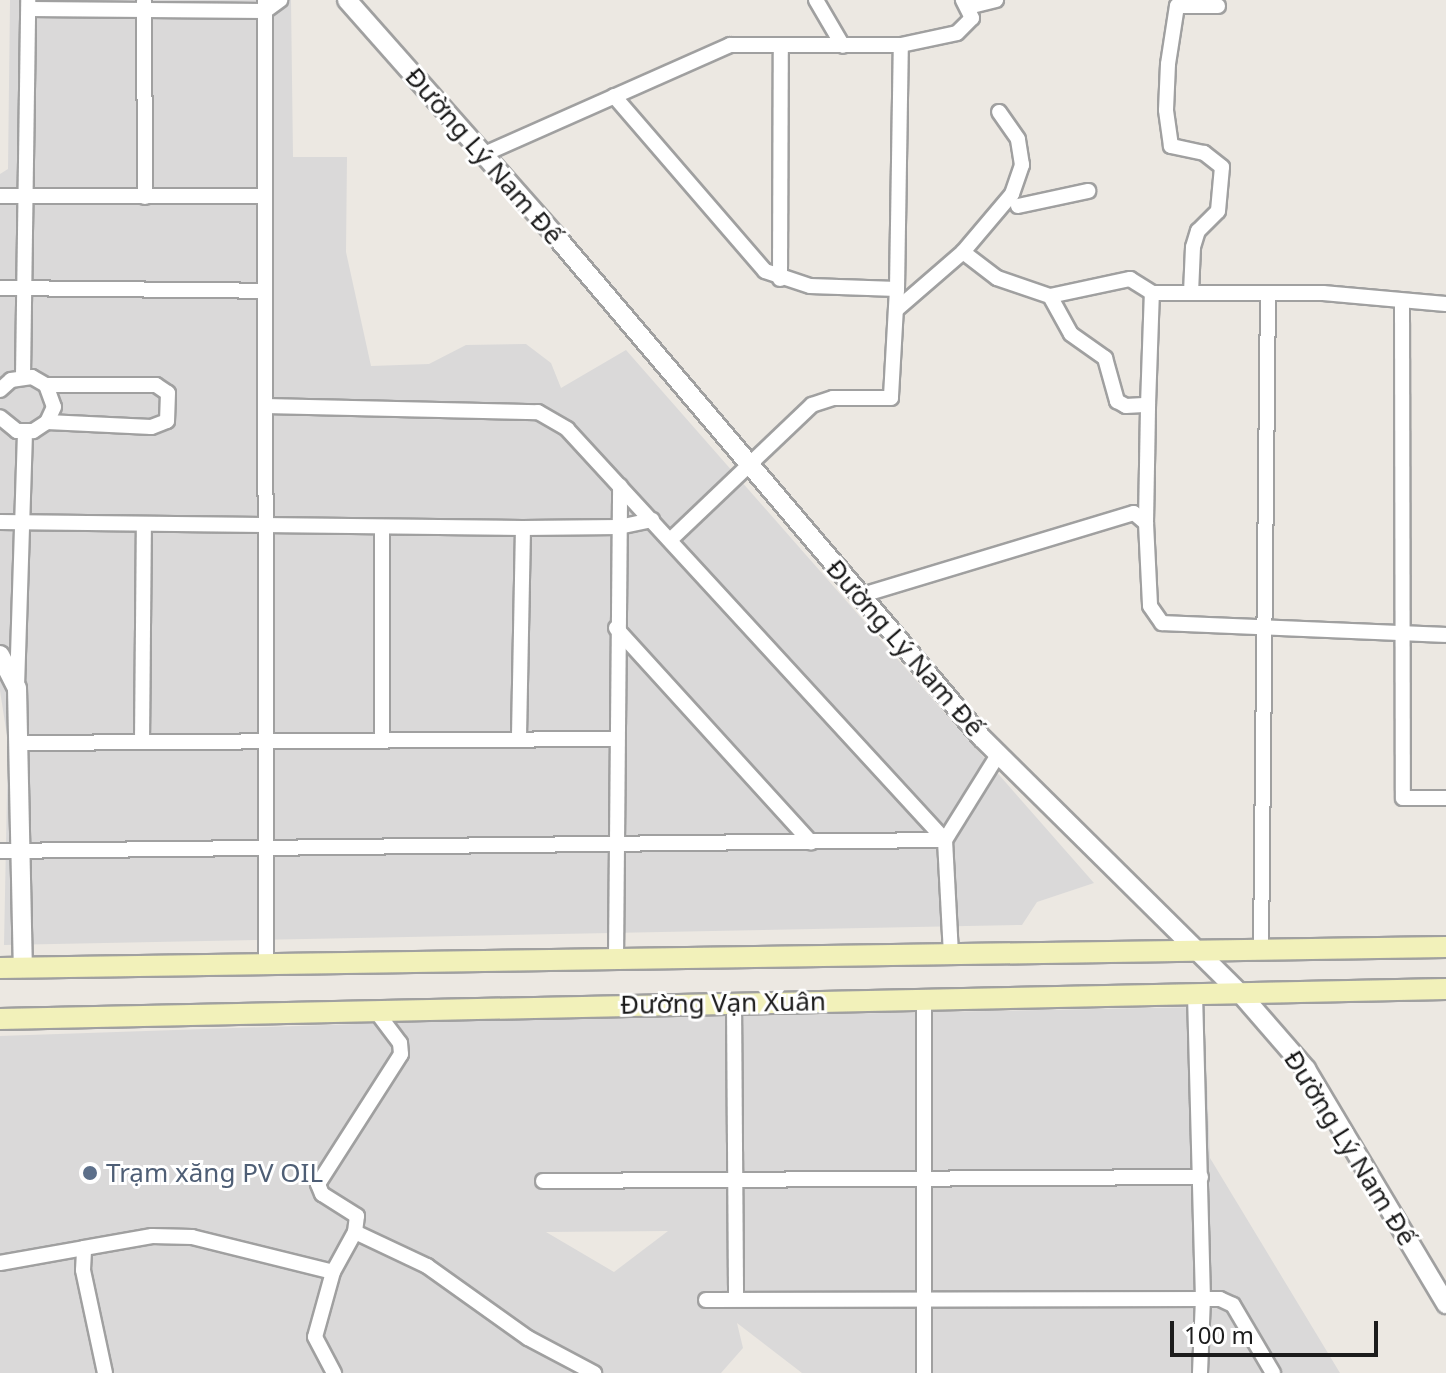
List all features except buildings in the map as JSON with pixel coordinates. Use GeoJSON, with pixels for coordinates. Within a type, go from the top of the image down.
{"type":"FeatureCollection","features":[{"type":"Feature","properties":{"kind":"main road","name":"Đường Vạn Xuân"},"geometry":{"type":"LineString","coordinates":[[0,968],[1446,947]]}},
{"type":"Feature","properties":{"kind":"main road","name":"Đường Vạn Xuân"},"geometry":{"type":"LineString","coordinates":[[0,1019],[1446,989]]}},
{"type":"Feature","properties":{"kind":"street"},"geometry":{"type":"LineString","coordinates":[[23,376],[28,5],[265,6],[280,0]]}},
{"type":"Feature","properties":{"kind":"street","name":"Đường Lý Nam Đế"},"geometry":{"type":"LineString","coordinates":[[347,0],[998,755],[1240,993],[1306,1069],[1446,1304]]}},
{"type":"Feature","properties":{"kind":"street"},"geometry":{"type":"LineString","coordinates":[[816,0],[843,46]]}},
{"type":"Feature","properties":{"kind":"street"},"geometry":{"type":"LineString","coordinates":[[482,155],[730,45],[901,45],[957,33],[971,23],[966,4],[996,0]]}},
{"type":"Feature","properties":{"kind":"street"},"geometry":{"type":"LineString","coordinates":[[144,4],[145,197]]}},
{"type":"Feature","properties":{"kind":"street"},"geometry":{"type":"LineString","coordinates":[[265,6],[266,964]]}},
{"type":"Feature","properties":{"kind":"street"},"geometry":{"type":"LineString","coordinates":[[1191,293],[1193,247],[1198,231],[1218,211],[1222,167],[1204,153],[1171,146],[1166,120],[1168,64],[1177,6],[1218,6]]}},
{"type":"Feature","properties":{"kind":"street"},"geometry":{"type":"LineString","coordinates":[[670,540],[822,400],[891,398],[897,289],[901,45]]}},
{"type":"Feature","properties":{"kind":"street"},"geometry":{"type":"LineString","coordinates":[[780,279],[781,46]]}},
{"type":"Feature","properties":{"kind":"street"},"geometry":{"type":"LineString","coordinates":[[614,96],[751,261],[780,279],[810,286],[897,289]]}},
{"type":"Feature","properties":{"kind":"street"},"geometry":{"type":"LineString","coordinates":[[999,112],[1018,139],[1022,165],[1010,208]]}},
{"type":"Feature","properties":{"kind":"street"},"geometry":{"type":"LineString","coordinates":[[896,310],[1010,208],[1088,191]]}},
{"type":"Feature","properties":{"kind":"street"},"geometry":{"type":"LineString","coordinates":[[0,196],[265,196]]}},
{"type":"Feature","properties":{"kind":"street"},"geometry":{"type":"LineString","coordinates":[[963,252],[997,278],[1050,296],[1130,279],[1152,293],[1268,293],[1446,304]]}},
{"type":"Feature","properties":{"kind":"street"},"geometry":{"type":"LineString","coordinates":[[0,288],[265,291]]}},
{"type":"Feature","properties":{"kind":"street"},"geometry":{"type":"LineString","coordinates":[[1152,293],[1146,523],[1150,606],[1157,619],[1171,625],[1446,635]]}},
{"type":"Feature","properties":{"kind":"street"},"geometry":{"type":"LineString","coordinates":[[1261,948],[1267,628],[1268,293]]}},
{"type":"Feature","properties":{"kind":"street"},"geometry":{"type":"LineString","coordinates":[[1050,296],[1071,334],[1105,358],[1119,403],[1148,405]]}},
{"type":"Feature","properties":{"kind":"street"},"geometry":{"type":"LineString","coordinates":[[1402,303],[1403,798],[1446,798]]}},
{"type":"Feature","properties":{"kind":"street"},"geometry":{"type":"LineString","coordinates":[[2,386],[23,376],[46,385],[156,385],[168,393],[167,421],[151,427],[47,422],[25,433]]}},
{"type":"Feature","properties":{"kind":"street"},"geometry":{"type":"LineString","coordinates":[[46,385],[53,399],[47,422]]}},
{"type":"Feature","properties":{"kind":"street"},"geometry":{"type":"LineString","coordinates":[[265,406],[538,412],[567,429],[945,840]]}},
{"type":"Feature","properties":{"kind":"street"},"geometry":{"type":"LineString","coordinates":[[1,421],[25,433]]}},
{"type":"Feature","properties":{"kind":"street"},"geometry":{"type":"LineString","coordinates":[[23,968],[21,743],[17,688],[25,522],[25,433]]}},
{"type":"Feature","properties":{"kind":"street"},"geometry":{"type":"LineString","coordinates":[[616,958],[614,739],[620,486]]}},
{"type":"Feature","properties":{"kind":"street"},"geometry":{"type":"LineString","coordinates":[[859,596],[1055,533],[1134,513],[1146,523]]}},
{"type":"Feature","properties":{"kind":"street"},"geometry":{"type":"LineString","coordinates":[[0,522],[523,528],[619,527],[652,520]]}},
{"type":"Feature","properties":{"kind":"street"},"geometry":{"type":"LineString","coordinates":[[142,742],[144,526]]}},
{"type":"Feature","properties":{"kind":"street"},"geometry":{"type":"LineString","coordinates":[[382,527],[382,737]]}},
{"type":"Feature","properties":{"kind":"street"},"geometry":{"type":"LineString","coordinates":[[519,736],[523,528]]}},
{"type":"Feature","properties":{"kind":"street"},"geometry":{"type":"LineString","coordinates":[[616,628],[811,842]]}},
{"type":"Feature","properties":{"kind":"street"},"geometry":{"type":"LineString","coordinates":[[0,655],[17,688]]}},
{"type":"Feature","properties":{"kind":"street"},"geometry":{"type":"LineString","coordinates":[[21,743],[519,736],[614,739]]}},
{"type":"Feature","properties":{"kind":"street"},"geometry":{"type":"LineString","coordinates":[[951,953],[945,840],[998,755]]}},
{"type":"Feature","properties":{"kind":"street"},"geometry":{"type":"LineString","coordinates":[[0,851],[945,840]]}},
{"type":"Feature","properties":{"kind":"street"},"geometry":{"type":"LineString","coordinates":[[1195,994],[1203,1298],[1200,1373]]}},
{"type":"Feature","properties":{"kind":"street"},"geometry":{"type":"LineString","coordinates":[[924,999],[927,1177],[924,1373]]}},
{"type":"Feature","properties":{"kind":"street"},"geometry":{"type":"LineString","coordinates":[[734,1003],[736,1298]]}},
{"type":"Feature","properties":{"kind":"street"},"geometry":{"type":"LineString","coordinates":[[334,1373],[315,1337],[333,1272],[355,1232],[357,1216],[322,1194],[318,1184],[401,1054],[400,1043],[375,1010]]}},
{"type":"Feature","properties":{"kind":"street"},"geometry":{"type":"LineString","coordinates":[[543,1181],[1201,1177]]}},
{"type":"Feature","properties":{"kind":"street"},"geometry":{"type":"LineString","coordinates":[[355,1232],[427,1266],[528,1338],[594,1373]]}},
{"type":"Feature","properties":{"kind":"street"},"geometry":{"type":"LineString","coordinates":[[0,1263],[152,1236],[192,1237],[333,1272]]}},
{"type":"Feature","properties":{"kind":"street"},"geometry":{"type":"LineString","coordinates":[[84,1248],[83,1270],[105,1373]]}},
{"type":"Feature","properties":{"kind":"street"},"geometry":{"type":"LineString","coordinates":[[706,1300],[1203,1298],[1233,1305],[1273,1373]]}},
{"type":"Feature","properties":{"kind":"shaded area"},"geometry":{"type":"Polygon","coordinates":[[[10,0],[291,0],[293,157],[347,157],[346,252],[371,366],[429,364],[466,345],[526,344],[551,363],[561,388],[626,350],[1094,883],[1037,902],[1022,925],[4,945],[8,742],[0,691],[0,174],[8,169],[10,0]]]}},
{"type":"Feature","properties":{"kind":"shaded area"},"geometry":{"type":"Polygon","coordinates":[[[1204,1007],[1210,1158],[1340,1373],[802,1373],[737,1323],[743,1348],[721,1373],[0,1373],[0,1036],[443,1021],[1204,1007]],[[668,1231],[546,1232],[614,1272],[668,1231]]]}},
{"type":"Feature","properties":{"kind":"place","name":"Trạm xăng PV OIL"},"geometry":{"type":"Point","coordinates":[90,1173]}}]}
